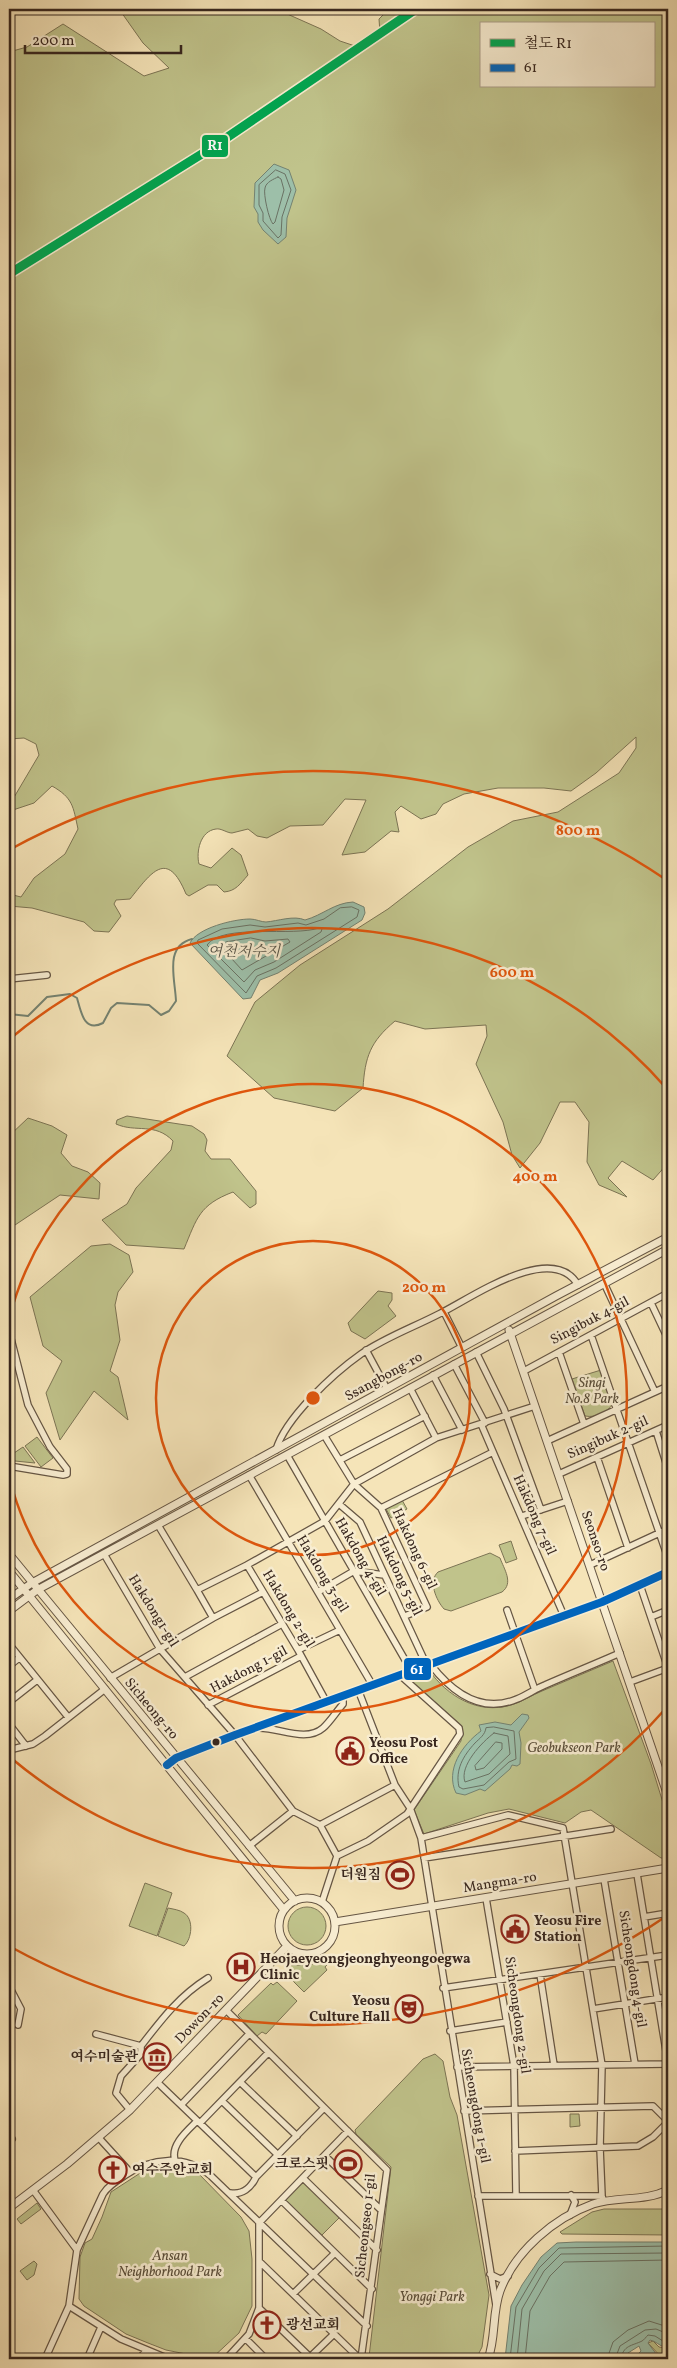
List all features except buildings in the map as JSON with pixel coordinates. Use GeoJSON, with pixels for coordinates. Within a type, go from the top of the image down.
{"type":"FeatureCollection","features":[{"type":"Feature","properties":{"kind":"street"},"geometry":{"type":"LineString","coordinates":[[9,980],[48,975]]}},
{"type":"Feature","properties":{"kind":"street","name":"Ssangbong-ro"},"geometry":{"type":"LineString","coordinates":[[9,1599],[32,1583],[668,1237]]}},
{"type":"Feature","properties":{"kind":"street","name":"Ssangbong-ro"},"geometry":{"type":"LineString","coordinates":[[9,1611],[37,1590],[668,1249]]}},
{"type":"Feature","properties":{"kind":"street"},"geometry":{"type":"LineString","coordinates":[[276,1450],[282,1432],[295,1414],[366,1350],[444,1312],[515,1274],[561,1269],[571,1274],[578,1285]]}},
{"type":"Feature","properties":{"kind":"street"},"geometry":{"type":"LineString","coordinates":[[604,1283],[655,1392]]}},
{"type":"Feature","properties":{"kind":"street","name":"Singibuk 4-gil"},"geometry":{"type":"LineString","coordinates":[[524,1371],[668,1293]]}},
{"type":"Feature","properties":{"kind":"street"},"geometry":{"type":"LineString","coordinates":[[651,1303],[668,1339]]}},
{"type":"Feature","properties":{"kind":"street"},"geometry":{"type":"LineString","coordinates":[[444,1312],[462,1348]]}},
{"type":"Feature","properties":{"kind":"street","name":"Seonso-ro"},"geometry":{"type":"LineString","coordinates":[[507,1324],[630,1682],[666,1778],[668,1796]]}},
{"type":"Feature","properties":{"kind":"street"},"geometry":{"type":"LineString","coordinates":[[9,1331],[28,1405],[50,1446],[68,1469],[67,1474],[63,1475],[9,1466]]}},
{"type":"Feature","properties":{"kind":"street"},"geometry":{"type":"LineString","coordinates":[[591,1335],[668,1558]]}},
{"type":"Feature","properties":{"kind":"street"},"geometry":{"type":"LineString","coordinates":[[366,1350],[387,1389]]}},
{"type":"Feature","properties":{"kind":"street"},"geometry":{"type":"LineString","coordinates":[[476,1352],[506,1416],[541,1510]]}},
{"type":"Feature","properties":{"kind":"street"},"geometry":{"type":"LineString","coordinates":[[559,1352],[584,1424]]}},
{"type":"Feature","properties":{"kind":"street","name":"Hakdong 7-gil"},"geometry":{"type":"LineString","coordinates":[[454,1364],[483,1423],[493,1452],[564,1616]]}},
{"type":"Feature","properties":{"kind":"street"},"geometry":{"type":"LineString","coordinates":[[434,1376],[462,1430]]}},
{"type":"Feature","properties":{"kind":"street"},"geometry":{"type":"LineString","coordinates":[[548,1441],[668,1386]]}},
{"type":"Feature","properties":{"kind":"street"},"geometry":{"type":"LineString","coordinates":[[410,1388],[436,1438]]}},
{"type":"Feature","properties":{"kind":"street"},"geometry":{"type":"LineString","coordinates":[[247,1565],[325,1521],[354,1484],[436,1438],[535,1406]]}},
{"type":"Feature","properties":{"kind":"street"},"geometry":{"type":"LineString","coordinates":[[340,1460],[425,1416]]}},
{"type":"Feature","properties":{"kind":"street","name":"Singibuk 2-gil"},"geometry":{"type":"LineString","coordinates":[[559,1474],[668,1425]]}},
{"type":"Feature","properties":{"kind":"street"},"geometry":{"type":"LineString","coordinates":[[656,1431],[668,1469]]}},
{"type":"Feature","properties":{"kind":"street","name":"Hakdong 6-gil"},"geometry":{"type":"LineString","coordinates":[[324,1435],[354,1484],[381,1508],[427,1607],[405,1616]]}},
{"type":"Feature","properties":{"kind":"street","name":"Hakdong 6-gil"},"geometry":{"type":"LineString","coordinates":[[381,1508],[493,1452]]}},
{"type":"Feature","properties":{"kind":"street","name":"Hakdong 4-gil"},"geometry":{"type":"LineString","coordinates":[[287,1455],[412,1672]]}},
{"type":"Feature","properties":{"kind":"street"},"geometry":{"type":"LineString","coordinates":[[597,1457],[628,1548]]}},
{"type":"Feature","properties":{"kind":"street","name":"Hakdong 3-gil"},"geometry":{"type":"LineString","coordinates":[[250,1475],[373,1686]]}},
{"type":"Feature","properties":{"kind":"street"},"geometry":{"type":"LineString","coordinates":[[522,1516],[568,1502]]}},
{"type":"Feature","properties":{"kind":"street","name":"Hakdong 5-gil"},"geometry":{"type":"LineString","coordinates":[[339,1504],[360,1522],[384,1576],[429,1665],[459,1693],[482,1703],[517,1699],[620,1653]]}},
{"type":"Feature","properties":{"kind":"street"},"geometry":{"type":"LineString","coordinates":[[158,1525],[213,1618]]}},
{"type":"Feature","properties":{"kind":"street"},"geometry":{"type":"LineString","coordinates":[[590,1565],[668,1529]]}},
{"type":"Feature","properties":{"kind":"street","name":"Sicheong-ro"},"geometry":{"type":"LineString","coordinates":[[9,1554],[295,1901]]}},
{"type":"Feature","properties":{"kind":"street","name":"Hakdong1-gil"},"geometry":{"type":"LineString","coordinates":[[104,1554],[160,1650],[235,1735],[293,1810]]}},
{"type":"Feature","properties":{"kind":"street","name":"Hakdong 2-gil"},"geometry":{"type":"LineString","coordinates":[[197,1590],[247,1565],[327,1703]]}},
{"type":"Feature","properties":{"kind":"street","name":"Sicheong-ro"},"geometry":{"type":"LineString","coordinates":[[9,1571],[284,1910]]}},
{"type":"Feature","properties":{"kind":"street"},"geometry":{"type":"LineString","coordinates":[[318,1592],[354,1571],[384,1576]]}},
{"type":"Feature","properties":{"kind":"street"},"geometry":{"type":"LineString","coordinates":[[167,1765],[176,1758],[235,1735],[343,1698],[602,1602],[668,1572]]}},
{"type":"Feature","properties":{"kind":"street"},"geometry":{"type":"LineString","coordinates":[[630,1682],[668,1668],[640,1585]]}},
{"type":"Feature","properties":{"kind":"street"},"geometry":{"type":"LineString","coordinates":[[110,1678],[213,1618],[263,1592]]}},
{"type":"Feature","properties":{"kind":"street"},"geometry":{"type":"LineString","coordinates":[[506,1610],[535,1690]]}},
{"type":"Feature","properties":{"kind":"street"},"geometry":{"type":"LineString","coordinates":[[651,1617],[668,1610]]}},
{"type":"Feature","properties":{"kind":"street"},"geometry":{"type":"LineString","coordinates":[[185,1677],[282,1624]]}},
{"type":"Feature","properties":{"kind":"street"},"geometry":{"type":"LineString","coordinates":[[298,1650],[340,1630]]}},
{"type":"Feature","properties":{"kind":"street"},"geometry":{"type":"LineString","coordinates":[[9,1644],[68,1717]]}},
{"type":"Feature","properties":{"kind":"street","name":"Hakdong 1-gil"},"geometry":{"type":"LineString","coordinates":[[208,1705],[301,1656]]}},
{"type":"Feature","properties":{"kind":"street"},"geometry":{"type":"LineString","coordinates":[[9,1666],[20,1658]]}},
{"type":"Feature","properties":{"kind":"street"},"geometry":{"type":"LineString","coordinates":[[322,1902],[337,1856],[368,1841],[406,1814],[460,1734],[459,1728],[401,1676]]}},
{"type":"Feature","properties":{"kind":"street"},"geometry":{"type":"LineString","coordinates":[[9,1702],[37,1680]]}},
{"type":"Feature","properties":{"kind":"street"},"geometry":{"type":"LineString","coordinates":[[9,1750],[26,1746],[45,1736],[105,1689]]}},
{"type":"Feature","properties":{"kind":"street","name":"Sicheongdong 1-gil"},"geometry":{"type":"LineString","coordinates":[[359,1692],[395,1785],[410,1808],[421,1838],[443,1988],[496,2309]]}},
{"type":"Feature","properties":{"kind":"street"},"geometry":{"type":"LineString","coordinates":[[256,1728],[271,1728],[296,1734],[315,1733],[326,1726],[343,1704],[343,1698]]}},
{"type":"Feature","properties":{"kind":"street"},"geometry":{"type":"LineString","coordinates":[[9,1724],[26,1746]]}},
{"type":"Feature","properties":{"kind":"street"},"geometry":{"type":"LineString","coordinates":[[320,1825],[395,1785]]}},
{"type":"Feature","properties":{"kind":"street"},"geometry":{"type":"LineString","coordinates":[[249,1846],[293,1810],[320,1825],[337,1856]]}},
{"type":"Feature","properties":{"kind":"street"},"geometry":{"type":"LineString","coordinates":[[421,1838],[508,1815],[563,1828],[602,2065],[600,2148],[603,2199]]}},
{"type":"Feature","properties":{"kind":"street"},"geometry":{"type":"LineString","coordinates":[[424,1858],[611,1828]]}},
{"type":"Feature","properties":{"kind":"street","name":"Mangma-ro"},"geometry":{"type":"LineString","coordinates":[[335,1922],[668,1868]]}},
{"type":"Feature","properties":{"kind":"street"},"geometry":{"type":"LineString","coordinates":[[457,2067],[668,2063],[666,2033],[658,2000],[637,1874]]}},
{"type":"Feature","properties":{"kind":"street","name":"Sicheongdong 4-gil"},"geometry":{"type":"LineString","coordinates":[[604,1879],[635,2064]]}},
{"type":"Feature","properties":{"kind":"street"},"geometry":{"type":"LineString","coordinates":[[309,1898],[322,1902],[331,1911],[335,1922],[332,1940],[320,1952],[299,1954],[287,1946],[279,1928],[284,1910],[295,1901],[309,1898]]}},
{"type":"Feature","properties":{"kind":"street","name":"Sicheongdong 2-gil"},"geometry":{"type":"LineString","coordinates":[[486,1898],[514,2066],[516,2195]]}},
{"type":"Feature","properties":{"kind":"street"},"geometry":{"type":"LineString","coordinates":[[644,1917],[668,1914]]}},
{"type":"Feature","properties":{"kind":"street","name":"Dowon-ro"},"geometry":{"type":"LineString","coordinates":[[9,2208],[100,2138],[130,2110],[287,1946]]}},
{"type":"Feature","properties":{"kind":"street"},"geometry":{"type":"LineString","coordinates":[[443,1988],[668,1955]]}},
{"type":"Feature","properties":{"kind":"street"},"geometry":{"type":"LineString","coordinates":[[540,1974],[554,2065]]}},
{"type":"Feature","properties":{"kind":"street","name":"Dowon-ro"},"geometry":{"type":"LineString","coordinates":[[130,2110],[116,2092],[121,2076],[141,2054],[141,2046],[181,1998],[208,1978]]}},
{"type":"Feature","properties":{"kind":"street"},"geometry":{"type":"LineString","coordinates":[[9,1986],[21,2009],[18,2025]]}},
{"type":"Feature","properties":{"kind":"street"},"geometry":{"type":"LineString","coordinates":[[593,2009],[668,1998]]}},
{"type":"Feature","properties":{"kind":"street","name":"Sicheongseo 1-gil"},"geometry":{"type":"LineString","coordinates":[[226,2010],[386,2170],[367,2326],[360,2359]]}},
{"type":"Feature","properties":{"kind":"street"},"geometry":{"type":"LineString","coordinates":[[450,2031],[507,2022]]}},
{"type":"Feature","properties":{"kind":"street"},"geometry":{"type":"LineString","coordinates":[[96,2034],[141,2046]]}},
{"type":"Feature","properties":{"kind":"street"},"geometry":{"type":"LineString","coordinates":[[181,2105],[249,2034]]}},
{"type":"Feature","properties":{"kind":"street"},"geometry":{"type":"LineString","coordinates":[[176,2160],[174,2155],[177,2146],[268,2053]]}},
{"type":"Feature","properties":{"kind":"street"},"geometry":{"type":"LineString","coordinates":[[157,2082],[256,2177]]}},
{"type":"Feature","properties":{"kind":"street"},"geometry":{"type":"LineString","coordinates":[[240,2082],[297,2136]]}},
{"type":"Feature","properties":{"kind":"street"},"geometry":{"type":"LineString","coordinates":[[222,2101],[278,2155]]}},
{"type":"Feature","properties":{"kind":"street"},"geometry":{"type":"LineString","coordinates":[[464,2111],[514,2108],[653,2106],[668,2122],[653,2137],[638,2146],[515,2151]]}},
{"type":"Feature","properties":{"kind":"street"},"geometry":{"type":"LineString","coordinates":[[230,2193],[242,2192],[252,2184],[256,2177],[324,2108]]}},
{"type":"Feature","properties":{"kind":"street"},"geometry":{"type":"LineString","coordinates":[[226,2359],[246,2339],[259,2308],[261,2263],[259,2224],[348,2132]]}},
{"type":"Feature","properties":{"kind":"street"},"geometry":{"type":"LineString","coordinates":[[100,2138],[130,2172]]}},
{"type":"Feature","properties":{"kind":"street"},"geometry":{"type":"LineString","coordinates":[[325,2156],[381,2210]]}},
{"type":"Feature","properties":{"kind":"street"},"geometry":{"type":"LineString","coordinates":[[45,2359],[69,2306],[77,2250],[106,2190],[130,2172],[153,2162],[176,2160],[204,2170],[367,2326]]}},
{"type":"Feature","properties":{"kind":"street"},"geometry":{"type":"LineString","coordinates":[[304,2178],[376,2250]]}},
{"type":"Feature","properties":{"kind":"street"},"geometry":{"type":"LineString","coordinates":[[33,2190],[77,2250]]}},
{"type":"Feature","properties":{"kind":"street"},"geometry":{"type":"LineString","coordinates":[[478,2196],[571,2195],[603,2199],[651,2197],[668,2190]]}},
{"type":"Feature","properties":{"kind":"street"},"geometry":{"type":"LineString","coordinates":[[570,2215],[575,2202],[571,2195]]}},
{"type":"Feature","properties":{"kind":"street"},"geometry":{"type":"LineString","coordinates":[[488,2359],[500,2291],[508,2276],[533,2242],[570,2215],[603,2199]]}},
{"type":"Feature","properties":{"kind":"street"},"geometry":{"type":"LineString","coordinates":[[282,2200],[372,2289]]}},
{"type":"Feature","properties":{"kind":"street"},"geometry":{"type":"LineString","coordinates":[[293,2294],[335,2254]]}},
{"type":"Feature","properties":{"kind":"street"},"geometry":{"type":"LineString","coordinates":[[261,2263],[360,2359]]}},
{"type":"Feature","properties":{"kind":"street"},"geometry":{"type":"LineString","coordinates":[[490,2273],[500,2279],[508,2276]]}},
{"type":"Feature","properties":{"kind":"street"},"geometry":{"type":"LineString","coordinates":[[69,2306],[101,2327],[146,2351],[169,2359]]}},
{"type":"Feature","properties":{"kind":"street"},"geometry":{"type":"LineString","coordinates":[[259,2308],[309,2358],[334,2334]]}},
{"type":"Feature","properties":{"kind":"street"},"geometry":{"type":"LineString","coordinates":[[89,2359],[101,2327]]}},
{"type":"Feature","properties":{"kind":"street"},"geometry":{"type":"LineString","coordinates":[[246,2339],[266,2359]]}},
{"type":"Feature","properties":{"kind":"street"},"geometry":{"type":"LineString","coordinates":[[138,2359],[146,2351]]}},
{"type":"Feature","properties":{"kind":"green space"},"geometry":{"type":"Polygon","coordinates":[[[119,9],[276,9],[321,29],[340,41],[355,46],[380,33],[379,19],[389,9],[668,9],[668,1163],[653,1180],[622,1161],[608,1178],[627,1197],[599,1185],[587,1162],[589,1122],[575,1102],[560,1102],[540,1143],[520,1168],[512,1155],[503,1122],[476,1064],[487,1036],[486,1025],[425,1029],[395,1021],[374,1043],[370,1051],[365,1067],[363,1088],[335,1111],[274,1098],[227,1056],[255,1002],[300,965],[388,909],[468,847],[513,821],[558,812],[619,773],[636,748],[636,737],[596,773],[571,791],[544,788],[498,788],[464,794],[443,804],[436,814],[421,819],[401,806],[395,812],[399,832],[391,831],[365,852],[342,855],[366,800],[345,799],[323,825],[290,826],[267,838],[257,836],[248,829],[232,833],[218,829],[211,831],[206,834],[200,843],[199,864],[211,868],[232,848],[241,855],[248,875],[235,889],[224,892],[217,885],[208,885],[189,896],[172,872],[159,869],[145,881],[130,899],[116,900],[114,904],[121,916],[109,932],[94,931],[84,922],[32,908],[9,906],[9,894],[21,897],[34,878],[65,854],[78,829],[71,803],[59,790],[52,786],[34,803],[10,811],[13,799],[39,755],[36,744],[24,738],[9,739],[9,52],[27,47],[63,24],[144,76],[169,68],[143,43],[119,9]]]}},
{"type":"Feature","properties":{"kind":"green space"},"geometry":{"type":"Polygon","coordinates":[[[127,1116],[192,1126],[204,1134],[207,1140],[205,1151],[211,1159],[230,1159],[256,1191],[256,1204],[250,1208],[233,1192],[213,1202],[196,1221],[184,1249],[126,1245],[102,1220],[127,1204],[136,1188],[171,1150],[173,1141],[159,1132],[123,1127],[116,1124],[117,1120],[127,1116]]]}},
{"type":"Feature","properties":{"kind":"green space"},"geometry":{"type":"Polygon","coordinates":[[[28,1118],[52,1126],[67,1135],[61,1153],[72,1166],[88,1172],[100,1183],[99,1199],[60,1195],[9,1229],[9,1136],[28,1118]]]}},
{"type":"Feature","properties":{"kind":"green space"},"geometry":{"type":"Polygon","coordinates":[[[110,1244],[129,1255],[133,1272],[118,1292],[115,1305],[120,1340],[110,1371],[118,1377],[128,1420],[94,1391],[60,1440],[46,1393],[62,1361],[43,1346],[30,1297],[91,1246],[110,1244]]]}},
{"type":"Feature","properties":{"kind":"green space"},"geometry":{"type":"Polygon","coordinates":[[[378,1291],[392,1293],[392,1300],[388,1306],[396,1316],[365,1339],[351,1331],[348,1323],[378,1291]]]}},
{"type":"Feature","properties":{"kind":"green space","name":"Singi No.8 Park"},"geometry":{"type":"Polygon","coordinates":[[[601,1370],[613,1403],[608,1410],[601,1414],[585,1416],[572,1379],[601,1370]]]}},
{"type":"Feature","properties":{"kind":"green space"},"geometry":{"type":"Polygon","coordinates":[[[37,1437],[53,1458],[41,1467],[25,1446],[37,1437]]]}},
{"type":"Feature","properties":{"kind":"green space"},"geometry":{"type":"Polygon","coordinates":[[[23,1447],[35,1463],[15,1461],[11,1455],[23,1447]]]}},
{"type":"Feature","properties":{"kind":"green space"},"geometry":{"type":"Polygon","coordinates":[[[402,1500],[407,1509],[391,1518],[386,1509],[402,1500]]]}},
{"type":"Feature","properties":{"kind":"green space"},"geometry":{"type":"Polygon","coordinates":[[[511,1541],[517,1559],[506,1563],[499,1545],[511,1541]]]}},
{"type":"Feature","properties":{"kind":"green space"},"geometry":{"type":"Polygon","coordinates":[[[490,1553],[500,1558],[508,1580],[506,1588],[502,1592],[451,1611],[444,1609],[438,1601],[433,1585],[438,1572],[490,1553]]]}},
{"type":"Feature","properties":{"kind":"green space","name":"Geobukseon Park"},"geometry":{"type":"Polygon","coordinates":[[[613,1661],[651,1764],[668,1819],[668,1858],[661,1858],[591,1810],[581,1812],[565,1823],[509,1809],[488,1813],[424,1834],[414,1810],[461,1741],[462,1726],[407,1677],[429,1670],[445,1688],[464,1701],[475,1705],[499,1707],[519,1702],[613,1661]]]}},
{"type":"Feature","properties":{"kind":"green space"},"geometry":{"type":"Polygon","coordinates":[[[145,1883],[172,1893],[157,1936],[129,1926],[145,1883]]]}},
{"type":"Feature","properties":{"kind":"green space"},"geometry":{"type":"Polygon","coordinates":[[[307,1907],[314,1908],[320,1913],[325,1919],[325,1933],[320,1939],[314,1944],[307,1945],[300,1944],[294,1939],[289,1933],[288,1926],[289,1919],[294,1913],[300,1908],[307,1907]]]}},
{"type":"Feature","properties":{"kind":"green space"},"geometry":{"type":"Polygon","coordinates":[[[168,1908],[182,1912],[187,1916],[191,1924],[189,1939],[184,1946],[158,1936],[168,1908]]]}},
{"type":"Feature","properties":{"kind":"green space"},"geometry":{"type":"Polygon","coordinates":[[[328,1958],[331,1961],[325,1967],[327,1970],[304,1992],[285,1973],[291,1965],[310,1965],[328,1958]]]}},
{"type":"Feature","properties":{"kind":"green space"},"geometry":{"type":"Polygon","coordinates":[[[277,1982],[297,2001],[266,2034],[262,2032],[257,2036],[238,2015],[271,1983],[273,1985],[277,1982]]]}},
{"type":"Feature","properties":{"kind":"green space","name":"Yonggi Park"},"geometry":{"type":"Polygon","coordinates":[[[435,2054],[443,2061],[450,2097],[457,2115],[489,2295],[482,2347],[476,2359],[373,2359],[369,2357],[391,2167],[356,2134],[355,2130],[423,2059],[435,2054]]]}},
{"type":"Feature","properties":{"kind":"green space"},"geometry":{"type":"Polygon","coordinates":[[[570,2114],[579,2114],[580,2126],[570,2127],[570,2114]]]}},
{"type":"Feature","properties":{"kind":"green space","name":"Ansan Neighborhood Park"},"geometry":{"type":"Polygon","coordinates":[[[160,2165],[183,2167],[197,2172],[241,2217],[249,2231],[252,2259],[252,2306],[239,2333],[211,2359],[166,2350],[126,2334],[84,2306],[79,2299],[80,2257],[85,2243],[92,2239],[111,2192],[148,2168],[160,2165]]]}},
{"type":"Feature","properties":{"kind":"green space"},"geometry":{"type":"Polygon","coordinates":[[[302,2183],[305,2183],[340,2217],[321,2236],[287,2202],[286,2199],[302,2183]]]}},
{"type":"Feature","properties":{"kind":"green space"},"geometry":{"type":"Polygon","coordinates":[[[37,2203],[41,2209],[21,2224],[17,2219],[37,2203]]]}},
{"type":"Feature","properties":{"kind":"green space"},"geometry":{"type":"Polygon","coordinates":[[[668,2205],[668,2235],[562,2234],[560,2232],[592,2212],[604,2209],[664,2209],[668,2205]]]}},
{"type":"Feature","properties":{"kind":"green space"},"geometry":{"type":"Polygon","coordinates":[[[34,2261],[37,2264],[34,2275],[27,2280],[20,2271],[34,2261]]]}},
{"type":"Feature","properties":{"kind":"green space"},"geometry":{"type":"Polygon","coordinates":[[[653,2341],[659,2347],[665,2348],[668,2345],[668,2359],[663,2359],[648,2343],[653,2341]]]}},
{"type":"Feature","properties":{"kind":"water"},"geometry":{"type":"Polygon","coordinates":[[[274,164],[289,170],[296,190],[287,218],[286,237],[278,244],[263,230],[258,222],[258,214],[254,207],[255,183],[274,164]]]}},
{"type":"Feature","properties":{"kind":"water","name":"여천저수지"},"geometry":{"type":"Polygon","coordinates":[[[353,902],[364,907],[365,913],[362,920],[278,973],[260,980],[251,998],[243,999],[190,943],[200,933],[217,925],[250,919],[266,922],[291,918],[305,920],[334,907],[353,902]]]}},
{"type":"Feature","properties":{"kind":"water"},"geometry":{"type":"Polygon","coordinates":[[[522,1714],[528,1715],[529,1718],[519,1732],[521,1743],[520,1764],[517,1766],[512,1765],[485,1791],[480,1789],[465,1795],[456,1793],[453,1784],[454,1767],[468,1743],[481,1731],[479,1725],[495,1722],[511,1725],[522,1714]]]}},
{"type":"Feature","properties":{"kind":"water"},"geometry":{"type":"Polygon","coordinates":[[[668,2242],[668,2344],[665,2347],[650,2340],[648,2343],[660,2359],[633,2359],[641,2351],[639,2346],[628,2353],[625,2359],[505,2359],[511,2306],[522,2285],[541,2257],[557,2243],[668,2242]]]}},
{"type":"Feature","properties":{"kind":"waterway"},"geometry":{"type":"LineString","coordinates":[[9,1014],[28,1016],[47,997],[70,994],[77,998],[84,1019],[91,1025],[103,1023],[111,1008],[117,1003],[149,1005],[161,1015],[169,1011],[176,1001],[173,973],[174,956],[183,943],[192,939]]}},
{"type":"Feature","properties":{"kind":"rail line","name":"R1"},"geometry":{"type":"LineString","coordinates":[[9,274],[213,147],[416,9]]}},
{"type":"Feature","properties":{"kind":"transit line","name":"61"},"geometry":{"type":"LineString","coordinates":[[167,1765],[176,1758],[235,1735],[602,1602],[668,1572]]}},
{"type":"Feature","properties":{"kind":"place","name":"Yeosu Post Office"},"geometry":{"type":"Point","coordinates":[350,1751]}},
{"type":"Feature","properties":{"kind":"place","name":"더원짐"},"geometry":{"type":"Point","coordinates":[400,1875]}},
{"type":"Feature","properties":{"kind":"place","name":"Yeosu Fire Station"},"geometry":{"type":"Point","coordinates":[515,1929]}},
{"type":"Feature","properties":{"kind":"place","name":"Heojaeyeongjeonghyeongoegwa Clinic"},"geometry":{"type":"Point","coordinates":[241,1967]}},
{"type":"Feature","properties":{"kind":"place","name":"Yeosu Culture Hall"},"geometry":{"type":"Point","coordinates":[409,2009]}},
{"type":"Feature","properties":{"kind":"place","name":"여수미술관"},"geometry":{"type":"Point","coordinates":[157,2057]}},
{"type":"Feature","properties":{"kind":"place","name":"크로스핏"},"geometry":{"type":"Point","coordinates":[348,2164]}},
{"type":"Feature","properties":{"kind":"place","name":"여수주안교회"},"geometry":{"type":"Point","coordinates":[113,2170]}},
{"type":"Feature","properties":{"kind":"place","name":"광선교회"},"geometry":{"type":"Point","coordinates":[267,2325]}}]}
